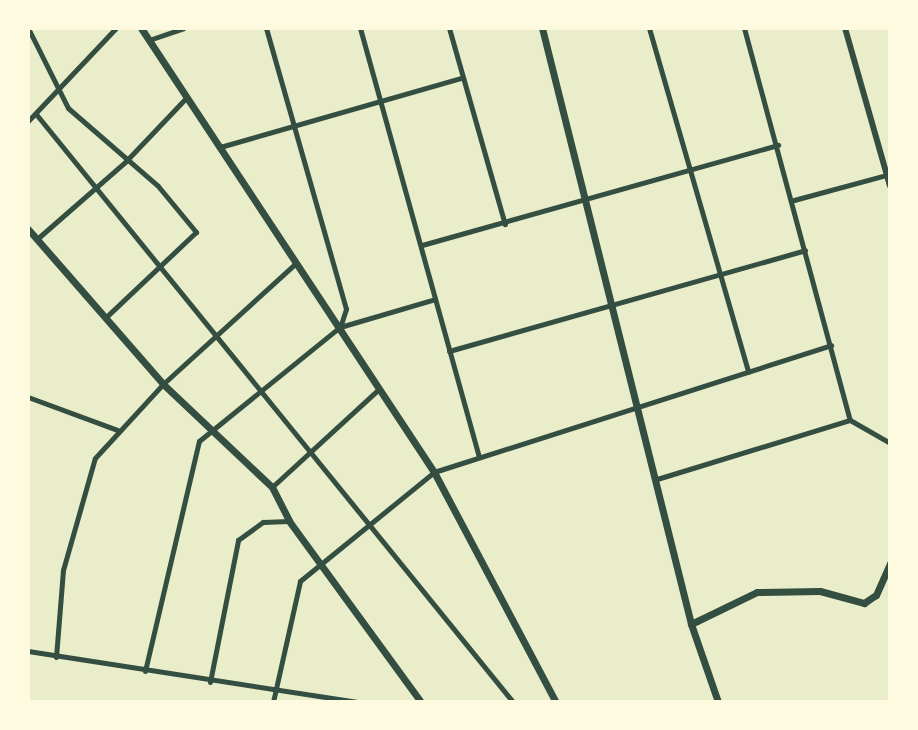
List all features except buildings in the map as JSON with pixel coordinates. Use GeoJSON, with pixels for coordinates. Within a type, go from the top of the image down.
{"type":"FeatureCollection","features":[{"type":"Feature","properties":{"kind":"main road"},"geometry":{"type":"LineString","coordinates":[[141,28],[434,472],[556,702]]}},
{"type":"Feature","properties":{"kind":"main road"},"geometry":{"type":"LineString","coordinates":[[542,28],[609,306],[657,479],[691,624],[718,702]]}},
{"type":"Feature","properties":{"kind":"main road"},"geometry":{"type":"LineString","coordinates":[[28,229],[163,384],[272,487],[289,521],[323,563],[421,702]]}},
{"type":"Feature","properties":{"kind":"main road"},"geometry":{"type":"LineString","coordinates":[[691,624],[757,592],[820,591],[864,603],[876,595],[890,563]]}},
{"type":"Feature","properties":{"kind":"street"},"geometry":{"type":"LineString","coordinates":[[28,28],[68,108],[158,186],[196,232],[105,318]]}},
{"type":"Feature","properties":{"kind":"street"},"geometry":{"type":"LineString","coordinates":[[28,121],[116,28]]}},
{"type":"Feature","properties":{"kind":"street"},"geometry":{"type":"LineString","coordinates":[[149,40],[183,28]]}},
{"type":"Feature","properties":{"kind":"street"},"geometry":{"type":"LineString","coordinates":[[266,28],[346,309],[340,327]]}},
{"type":"Feature","properties":{"kind":"street"},"geometry":{"type":"LineString","coordinates":[[360,28],[479,456]]}},
{"type":"Feature","properties":{"kind":"street"},"geometry":{"type":"LineString","coordinates":[[449,28],[505,224]]}},
{"type":"Feature","properties":{"kind":"street"},"geometry":{"type":"LineString","coordinates":[[649,28],[748,372]]}},
{"type":"Feature","properties":{"kind":"street"},"geometry":{"type":"LineString","coordinates":[[744,28],[794,200],[850,420],[890,443]]}},
{"type":"Feature","properties":{"kind":"street"},"geometry":{"type":"LineString","coordinates":[[845,28],[890,186]]}},
{"type":"Feature","properties":{"kind":"street"},"geometry":{"type":"LineString","coordinates":[[220,147],[461,78]]}},
{"type":"Feature","properties":{"kind":"street"},"geometry":{"type":"LineString","coordinates":[[37,239],[126,161],[187,97]]}},
{"type":"Feature","properties":{"kind":"street"},"geometry":{"type":"LineString","coordinates":[[36,114],[513,702]]}},
{"type":"Feature","properties":{"kind":"street"},"geometry":{"type":"LineString","coordinates":[[422,245],[778,145]]}},
{"type":"Feature","properties":{"kind":"street"},"geometry":{"type":"LineString","coordinates":[[794,200],[888,174]]}},
{"type":"Feature","properties":{"kind":"street"},"geometry":{"type":"LineString","coordinates":[[449,351],[805,250]]}},
{"type":"Feature","properties":{"kind":"street"},"geometry":{"type":"LineString","coordinates":[[56,657],[63,570],[95,458],[117,430],[163,384],[297,263]]}},
{"type":"Feature","properties":{"kind":"street"},"geometry":{"type":"LineString","coordinates":[[145,671],[199,441],[215,432],[340,327],[435,299]]}},
{"type":"Feature","properties":{"kind":"street"},"geometry":{"type":"LineString","coordinates":[[273,702],[300,581],[434,472],[636,410],[831,345]]}},
{"type":"Feature","properties":{"kind":"street"},"geometry":{"type":"LineString","coordinates":[[272,487],[378,390]]}},
{"type":"Feature","properties":{"kind":"street"},"geometry":{"type":"LineString","coordinates":[[28,397],[117,430]]}},
{"type":"Feature","properties":{"kind":"street"},"geometry":{"type":"LineString","coordinates":[[657,479],[850,420]]}},
{"type":"Feature","properties":{"kind":"street"},"geometry":{"type":"LineString","coordinates":[[210,682],[238,540],[263,522],[289,521]]}},
{"type":"Feature","properties":{"kind":"street"},"geometry":{"type":"LineString","coordinates":[[28,651],[210,682],[356,702]]}}]}
